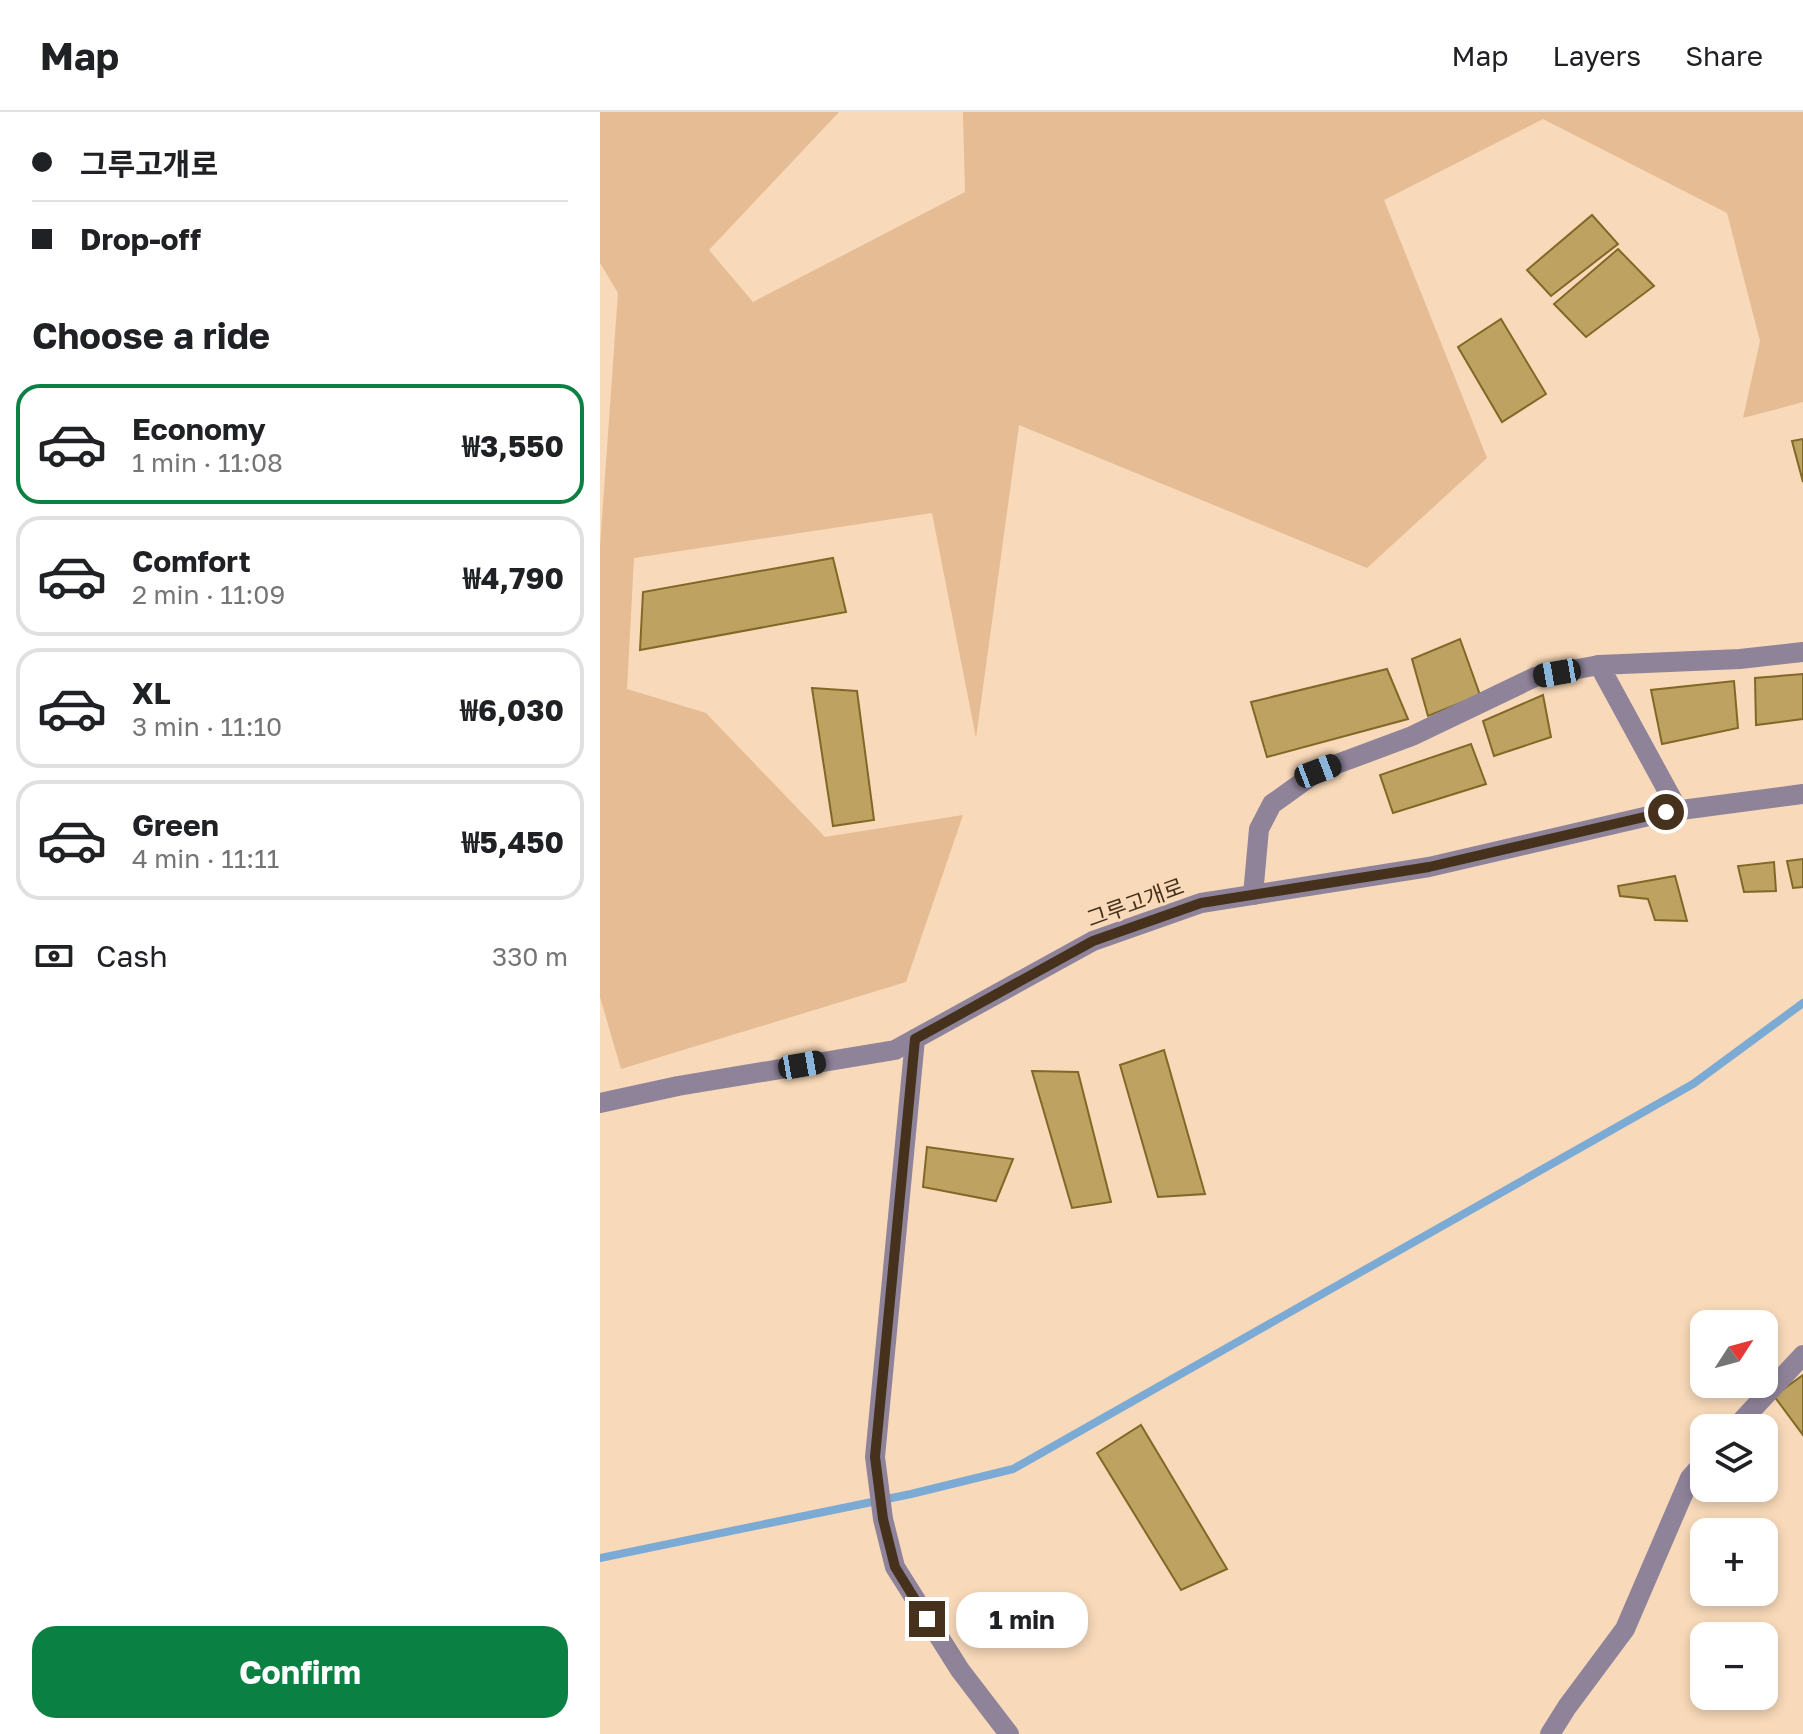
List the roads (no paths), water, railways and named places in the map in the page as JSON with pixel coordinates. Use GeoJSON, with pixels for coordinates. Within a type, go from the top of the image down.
{"type":"FeatureCollection","features":[{"type":"Feature","properties":{"kind":"street"},"geometry":{"type":"LineString","coordinates":[[1253,895],[1259,829],[1272,804],[1318,771],[1412,736],[1535,677],[1599,665],[1740,659],[1803,652]]}},
{"type":"Feature","properties":{"kind":"street"},"geometry":{"type":"LineString","coordinates":[[1599,665],[1678,810]]}},
{"type":"Feature","properties":{"kind":"street","name":"그루고개로"},"geometry":{"type":"LineString","coordinates":[[600,1103],[678,1086],[895,1050],[1093,941],[1201,903],[1429,867],[1678,810],[1803,794]]}},
{"type":"Feature","properties":{"kind":"street"},"geometry":{"type":"LineString","coordinates":[[915,1039],[875,1457],[883,1519],[895,1567],[960,1670],[1009,1734]]}},
{"type":"Feature","properties":{"kind":"street"},"geometry":{"type":"LineString","coordinates":[[1748,1414],[1803,1355]]}},
{"type":"Feature","properties":{"kind":"street"},"geometry":{"type":"LineString","coordinates":[[1550,1734],[1625,1629],[1690,1478]]}},
{"type":"Feature","properties":{"kind":"waterway"},"geometry":{"type":"LineString","coordinates":[[600,1558],[911,1494],[1013,1469],[1693,1084],[1803,1003]]}}]}
